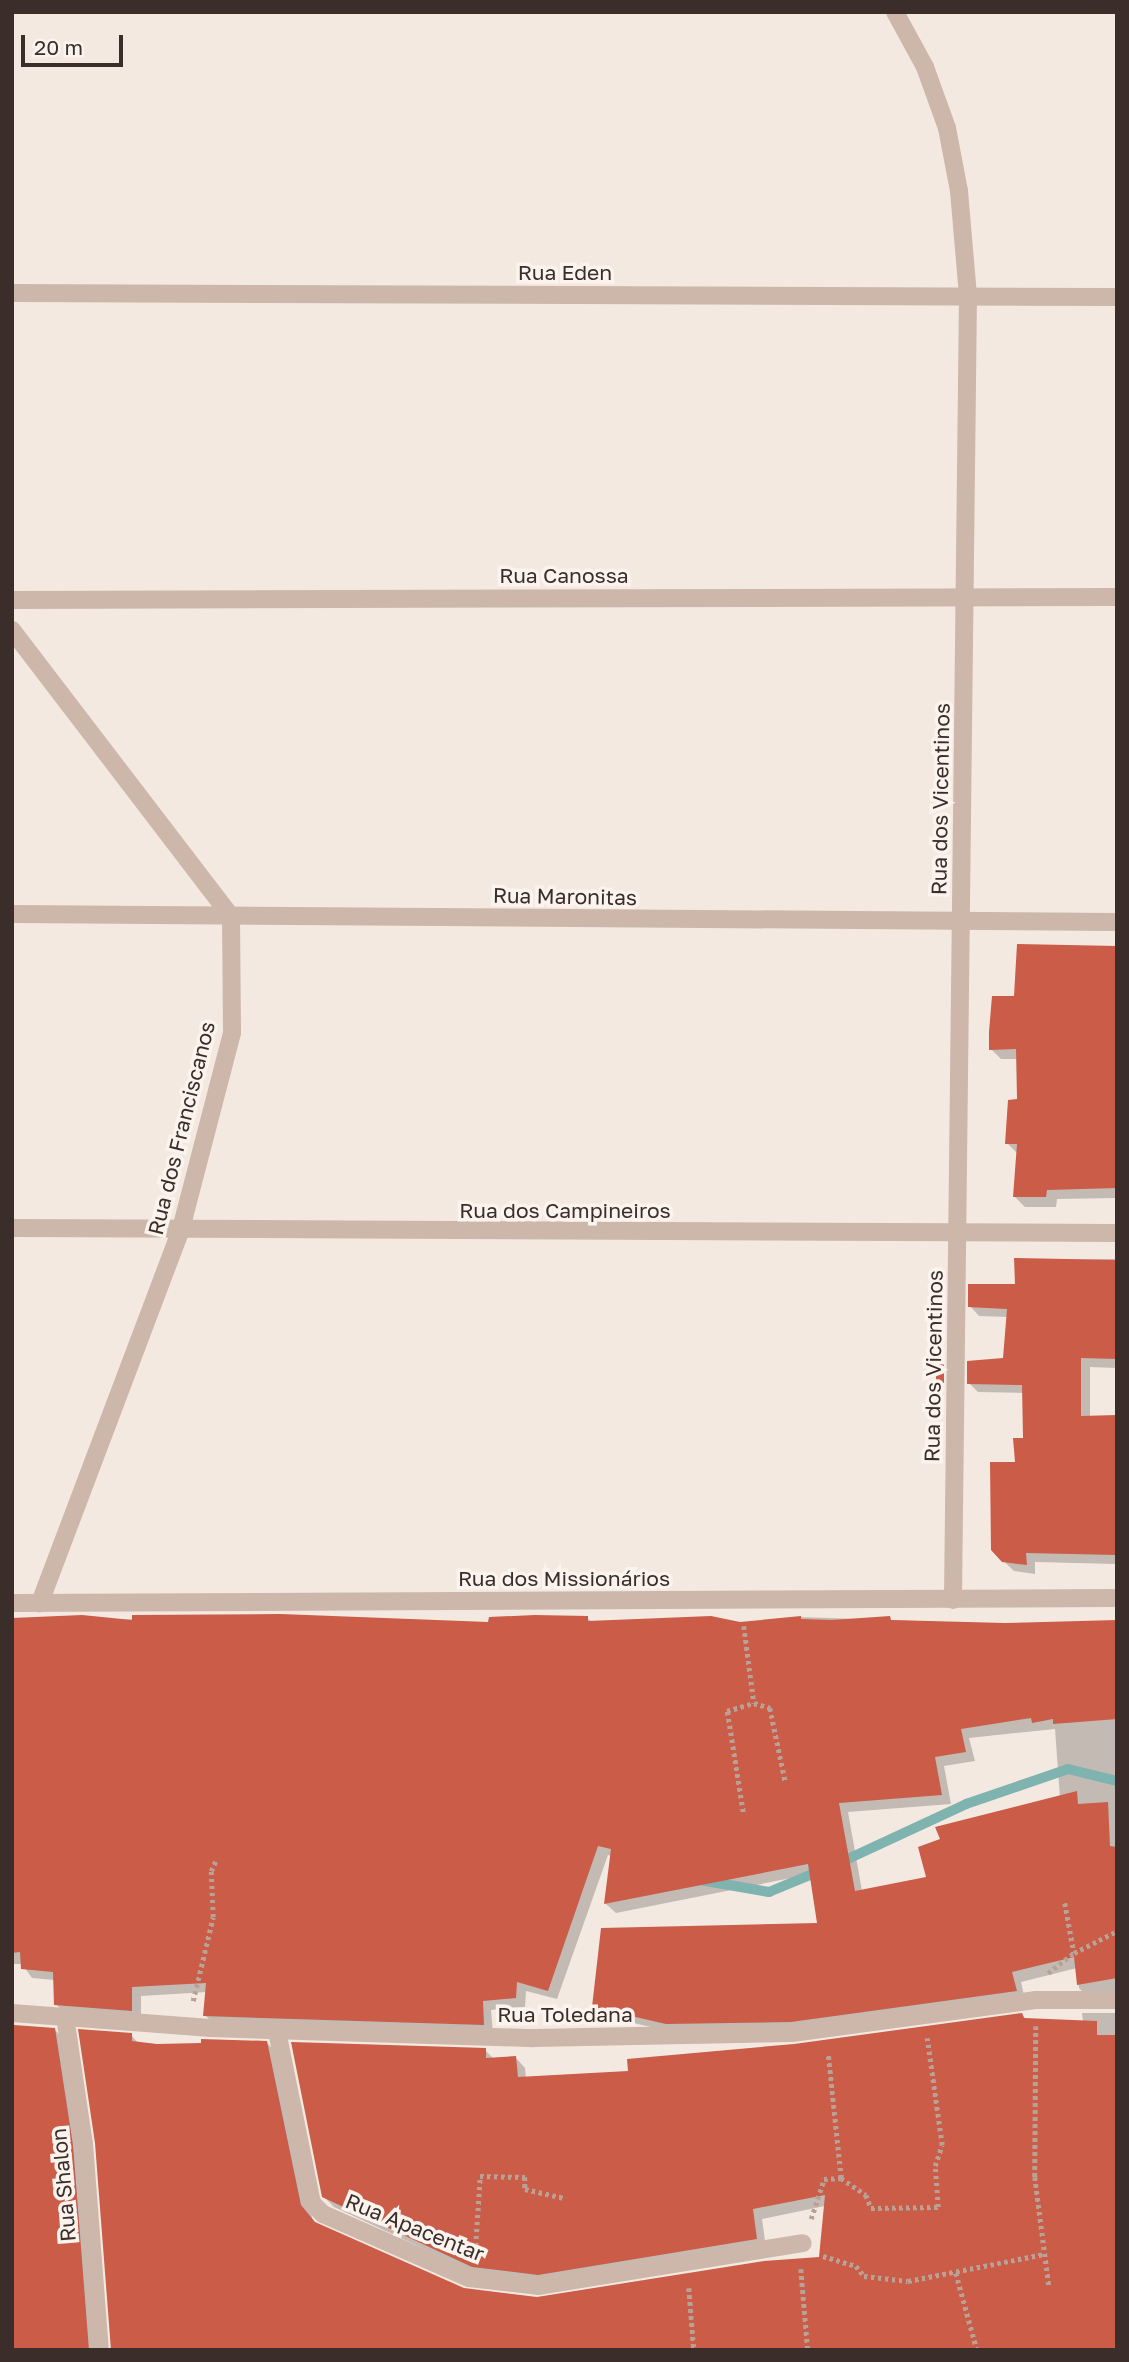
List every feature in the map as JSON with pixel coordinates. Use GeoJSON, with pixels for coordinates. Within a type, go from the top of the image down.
{"type":"FeatureCollection","features":[{"type":"Feature","properties":{"kind":"street","name":"Rua dos Vicentinos"},"geometry":{"type":"LineString","coordinates":[[895,12],[925,67],[947,128],[959,191],[968,296],[953,1600]]}},
{"type":"Feature","properties":{"kind":"street","name":"Rua Eden"},"geometry":{"type":"LineString","coordinates":[[12,293],[1117,297]]}},
{"type":"Feature","properties":{"kind":"street","name":"Rua Canossa"},"geometry":{"type":"LineString","coordinates":[[12,600],[1117,597]]}},
{"type":"Feature","properties":{"kind":"street"},"geometry":{"type":"LineString","coordinates":[[12,630],[232,916]]}},
{"type":"Feature","properties":{"kind":"street","name":"Rua Maronitas"},"geometry":{"type":"LineString","coordinates":[[12,914],[961,923],[1117,922]]}},
{"type":"Feature","properties":{"kind":"street","name":"Rua dos Franciscanos"},"geometry":{"type":"LineString","coordinates":[[40,1603],[180,1231],[232,1032],[232,916]]}},
{"type":"Feature","properties":{"kind":"street","name":"Rua dos Campineiros"},"geometry":{"type":"LineString","coordinates":[[12,1228],[180,1231],[1117,1233]]}},
{"type":"Feature","properties":{"kind":"street","name":"Rua dos Missionários"},"geometry":{"type":"LineString","coordinates":[[12,1603],[1117,1598]]}},
{"type":"Feature","properties":{"kind":"street","name":"Rua Toledana"},"geometry":{"type":"LineString","coordinates":[[12,2012],[277,2031],[534,2038],[825,2029],[1036,2000],[1117,2000]]}},
{"type":"Feature","properties":{"kind":"street","name":"Rua Shalon"},"geometry":{"type":"LineString","coordinates":[[65,2016],[84,2144],[100,2350]]}},
{"type":"Feature","properties":{"kind":"street","name":"Rua Apacentar"},"geometry":{"type":"LineString","coordinates":[[277,2031],[312,2203],[323,2214],[474,2278],[538,2286],[803,2243]]}},
{"type":"Feature","properties":{"kind":"path"},"geometry":{"type":"LineString","coordinates":[[746,1643],[754,1703]]}},
{"type":"Feature","properties":{"kind":"path"},"geometry":{"type":"LineString","coordinates":[[744,1812],[727,1711],[754,1703],[769,1708],[785,1780]]}},
{"type":"Feature","properties":{"kind":"path"},"geometry":{"type":"LineString","coordinates":[[187,2026],[213,1917],[211,1871],[217,1858]]}},
{"type":"Feature","properties":{"kind":"path"},"geometry":{"type":"LineString","coordinates":[[1065,1903],[1074,1953]]}},
{"type":"Feature","properties":{"kind":"path"},"geometry":{"type":"LineString","coordinates":[[1013,2003],[1074,1953],[1117,1931]]}},
{"type":"Feature","properties":{"kind":"path"},"geometry":{"type":"LineString","coordinates":[[1036,2000],[1035,2177],[1049,2286]]}},
{"type":"Feature","properties":{"kind":"path"},"geometry":{"type":"LineString","coordinates":[[808,2350],[803,2243],[824,2179],[841,2178],[866,2195],[871,2208],[938,2207],[935,2166],[942,2145],[925,2015]]}},
{"type":"Feature","properties":{"kind":"path"},"geometry":{"type":"LineString","coordinates":[[825,2029],[841,2178]]}},
{"type":"Feature","properties":{"kind":"path"},"geometry":{"type":"LineString","coordinates":[[474,2278],[480,2176],[525,2177],[525,2189],[563,2197]]}},
{"type":"Feature","properties":{"kind":"path"},"geometry":{"type":"LineString","coordinates":[[803,2243],[813,2255],[856,2266],[864,2276],[908,2281],[1044,2255]]}},
{"type":"Feature","properties":{"kind":"path"},"geometry":{"type":"LineString","coordinates":[[686,2264],[694,2350]]}},
{"type":"Feature","properties":{"kind":"path"},"geometry":{"type":"LineString","coordinates":[[956,2273],[977,2350]]}},
{"type":"Feature","properties":{"kind":"building"},"geometry":{"type":"Polygon","coordinates":[[[1017,944],[1117,946],[1117,1188],[1047,1190],[1046,1197],[1013,1197],[1017,1144],[1005,1144],[1008,1100],[1017,1099],[1016,1049],[989,1050],[989,1032],[992,996],[1014,996],[1017,944]]]}},
{"type":"Feature","properties":{"kind":"building"},"geometry":{"type":"Polygon","coordinates":[[[1014,1258],[1117,1260],[1117,1359],[1081,1358],[1081,1416],[1117,1415],[1117,1555],[1026,1553],[1027,1565],[1002,1562],[991,1550],[990,1462],[1015,1462],[1013,1438],[1023,1438],[1022,1385],[967,1384],[967,1361],[1003,1358],[1007,1309],[968,1307],[968,1284],[1015,1284],[1014,1258]]]}},
{"type":"Feature","properties":{"kind":"building"},"geometry":{"type":"Polygon","coordinates":[[[936,1362],[944,1362],[944,1383],[936,1383],[936,1362]]]}},
{"type":"Feature","properties":{"kind":"building"},"geometry":{"type":"Polygon","coordinates":[[[281,1614],[488,1622],[489,1617],[535,1615],[588,1616],[588,1621],[711,1616],[740,1622],[801,1616],[801,1619],[832,1620],[890,1616],[891,1620],[1005,1623],[1117,1620],[1117,1719],[1053,1724],[1053,1719],[1032,1723],[1031,1718],[961,1729],[966,1752],[935,1757],[942,1795],[839,1803],[855,1891],[926,1877],[918,1847],[940,1839],[935,1827],[1077,1791],[1078,1804],[1108,1802],[1110,1846],[1117,1847],[1117,1978],[1077,1985],[1074,1957],[1012,1972],[1017,1991],[791,2022],[666,2024],[592,2007],[601,1928],[817,1923],[808,1864],[604,1904],[611,1849],[598,1846],[548,1991],[517,1982],[516,1998],[483,2001],[484,2025],[203,2016],[206,1983],[132,1987],[132,2011],[54,2005],[53,1972],[21,1969],[20,1952],[12,1953],[12,1618],[82,1615],[132,1620],[132,1615],[281,1614]]]}},
{"type":"Feature","properties":{"kind":"building"},"geometry":{"type":"Polygon","coordinates":[[[1022,2013],[1024,2018],[1097,2021],[1097,2035],[1117,2035],[1117,2350],[111,2350],[95,2143],[78,2029],[132,2033],[132,2041],[157,2044],[201,2043],[201,2039],[267,2041],[301,2205],[315,2222],[464,2288],[537,2297],[764,2261],[819,2257],[825,2195],[753,2209],[757,2239],[538,2275],[472,2267],[322,2197],[291,2042],[486,2048],[486,2058],[516,2056],[518,2077],[628,2071],[627,2059],[794,2044],[1022,2013]]]}},
{"type":"Feature","properties":{"kind":"building"},"geometry":{"type":"Polygon","coordinates":[[[14,2025],[55,2028],[73,2145],[89,2350],[14,2350],[14,2025]]]}},
{"type":"Feature","properties":{"kind":"waterway"},"geometry":{"type":"LineString","coordinates":[[837,1864],[966,1804],[1068,1769],[1117,1781]]}},
{"type":"Feature","properties":{"kind":"waterway"},"geometry":{"type":"LineString","coordinates":[[700,1880],[769,1892],[822,1870]]}}]}
